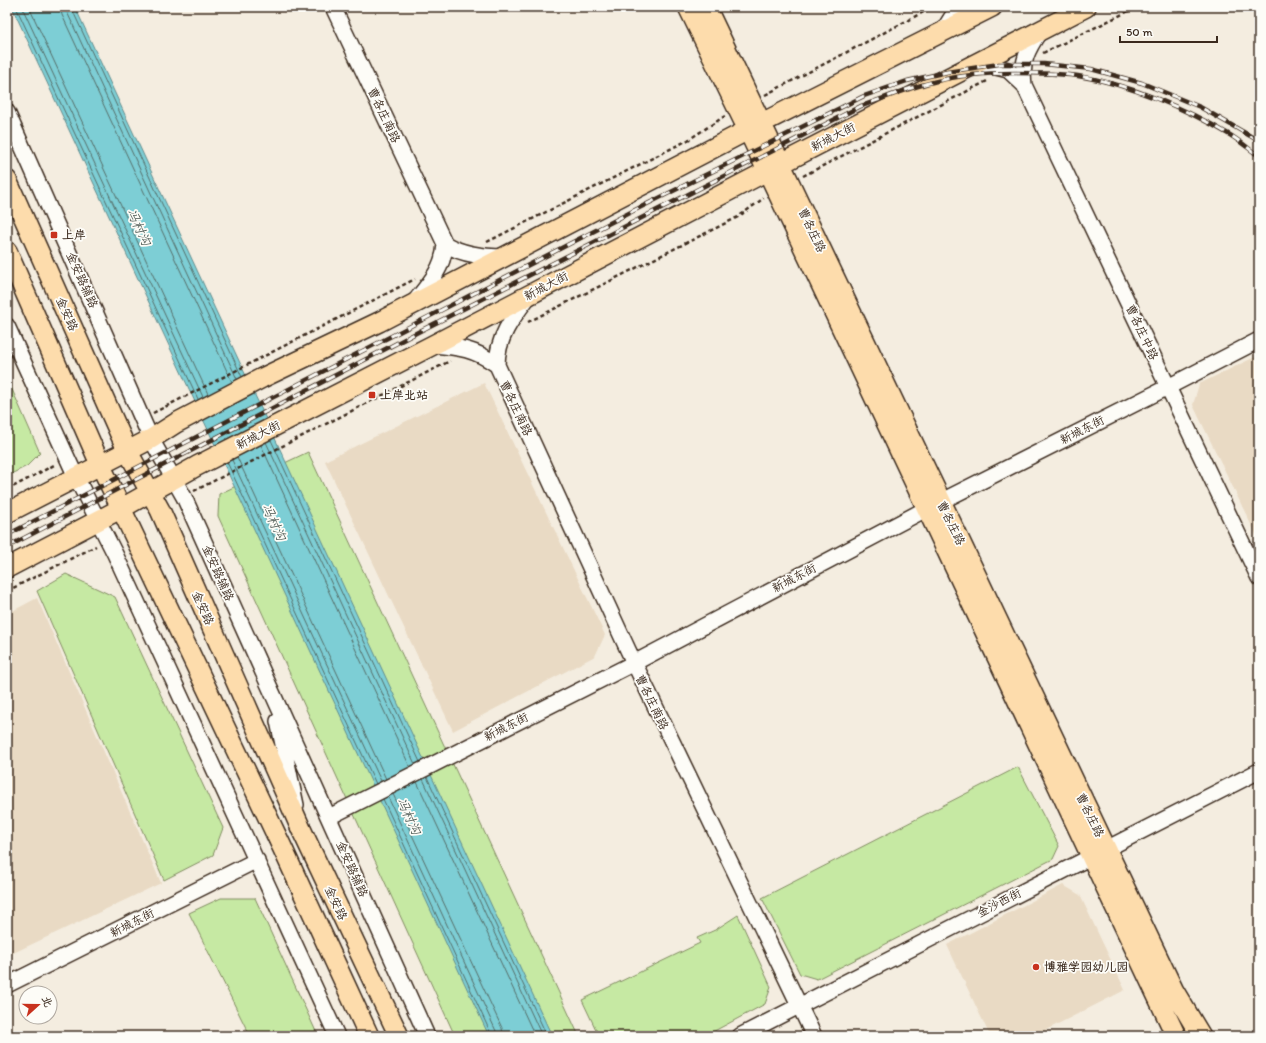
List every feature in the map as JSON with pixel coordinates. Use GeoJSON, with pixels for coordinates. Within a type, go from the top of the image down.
{"type":"FeatureCollection","features":[{"type":"Feature","properties":{"kind":"main road","name":"曹各庄路"},"geometry":{"type":"LineString","coordinates":[[688,7],[755,127],[933,505],[1099,852],[1174,991],[1201,1036]]}},
{"type":"Feature","properties":{"kind":"main road","name":"曹各庄路"},"geometry":{"type":"LineString","coordinates":[[706,7],[744,105]]}},
{"type":"Feature","properties":{"kind":"main road"},"geometry":{"type":"LineString","coordinates":[[7,513],[151,439],[176,423],[262,378],[411,306],[755,127],[992,7]]}},
{"type":"Feature","properties":{"kind":"main road","name":"新城大街"},"geometry":{"type":"LineString","coordinates":[[7,568],[122,508],[197,466],[283,423],[774,167],[1086,7]]}},
{"type":"Feature","properties":{"kind":"main road","name":"金安路"},"geometry":{"type":"LineString","coordinates":[[7,180],[127,450],[160,510],[302,831],[399,1036]]}},
{"type":"Feature","properties":{"kind":"main road"},"geometry":{"type":"LineString","coordinates":[[7,251],[100,464],[369,1036]]}},
{"type":"Feature","properties":{"kind":"main road","name":"曹各庄路"},"geometry":{"type":"LineString","coordinates":[[1099,852],[1176,1036]]}},
{"type":"Feature","properties":{"kind":"street","name":"曹各庄南路"},"geometry":{"type":"LineString","coordinates":[[333,7],[445,244]]}},
{"type":"Feature","properties":{"kind":"street"},"geometry":{"type":"LineString","coordinates":[[943,31],[958,7]]}},
{"type":"Feature","properties":{"kind":"street","name":"曹各庄中路"},"geometry":{"type":"LineString","coordinates":[[1040,31],[1031,44],[1022,71],[1024,85],[1259,578]]}},
{"type":"Feature","properties":{"kind":"street","name":"曹各庄中路"},"geometry":{"type":"LineString","coordinates":[[980,62],[1008,70],[1024,85]]}},
{"type":"Feature","properties":{"kind":"street","name":"金安路辅路"},"geometry":{"type":"LineString","coordinates":[[7,112],[151,439],[184,497],[427,1036]]}},
{"type":"Feature","properties":{"kind":"street"},"geometry":{"type":"LineString","coordinates":[[411,306],[428,286],[439,269],[445,244],[452,248],[476,256],[505,257]]}},
{"type":"Feature","properties":{"kind":"street","name":"曹各庄南路"},"geometry":{"type":"LineString","coordinates":[[496,365],[497,354],[503,334],[512,318],[530,294]]}},
{"type":"Feature","properties":{"kind":"street"},"geometry":{"type":"LineString","coordinates":[[7,326],[76,477],[99,520],[338,1036]]}},
{"type":"Feature","properties":{"kind":"street","name":"新城东街"},"geometry":{"type":"LineString","coordinates":[[329,817],[441,759],[634,663],[933,505],[1259,340]]}},
{"type":"Feature","properties":{"kind":"street","name":"曹各庄南路"},"geometry":{"type":"LineString","coordinates":[[433,345],[453,346],[470,350],[484,356],[496,365],[634,663],[814,1036]]}},
{"type":"Feature","properties":{"kind":"street"},"geometry":{"type":"LineString","coordinates":[[272,694],[302,831]]}},
{"type":"Feature","properties":{"kind":"street","name":"金沙西街"},"geometry":{"type":"LineString","coordinates":[[740,1036],[1259,771]]}},
{"type":"Feature","properties":{"kind":"street","name":"新城东街"},"geometry":{"type":"LineString","coordinates":[[7,985],[257,860]]}},
{"type":"Feature","properties":{"kind":"path"},"geometry":{"type":"LineString","coordinates":[[486,242],[688,140],[744,105],[933,7]]}},
{"type":"Feature","properties":{"kind":"path"},"geometry":{"type":"LineString","coordinates":[[1025,62],[1137,7]]}},
{"type":"Feature","properties":{"kind":"path","name":"新城大街"},"geometry":{"type":"LineString","coordinates":[[525,323],[738,217],[783,186],[1008,70]]}},
{"type":"Feature","properties":{"kind":"path"},"geometry":{"type":"LineString","coordinates":[[168,405],[420,276]]}},
{"type":"Feature","properties":{"kind":"path","name":"新城大街"},"geometry":{"type":"LineString","coordinates":[[205,485],[470,350]]}},
{"type":"Feature","properties":{"kind":"shaded area"},"geometry":{"type":"Polygon","coordinates":[[[1259,355],[1259,541],[1193,405],[1199,384],[1259,355]]]}},
{"type":"Feature","properties":{"kind":"shaded area"},"geometry":{"type":"Polygon","coordinates":[[[484,383],[605,635],[595,656],[453,731],[325,461],[484,383]]]}},
{"type":"Feature","properties":{"kind":"shaded area"},"geometry":{"type":"Polygon","coordinates":[[[37,598],[161,883],[7,956],[7,614],[37,598]]]}},
{"type":"Feature","properties":{"kind":"shaded area","name":"博雅学园幼儿园"},"geometry":{"type":"Polygon","coordinates":[[[1063,885],[1080,895],[1125,990],[1034,1036],[990,1036],[947,945],[1063,885]]]}},
{"type":"Feature","properties":{"kind":"green space"},"geometry":{"type":"Polygon","coordinates":[[[7,378],[40,453],[27,466],[7,476],[7,378]]]}},
{"type":"Feature","properties":{"kind":"green space"},"geometry":{"type":"Polygon","coordinates":[[[308,452],[579,1036],[455,1036],[218,516],[219,494],[308,452]]]}},
{"type":"Feature","properties":{"kind":"green space"},"geometry":{"type":"Polygon","coordinates":[[[66,574],[115,597],[223,828],[213,855],[164,880],[37,591],[66,574]]]}},
{"type":"Feature","properties":{"kind":"green space"},"geometry":{"type":"Polygon","coordinates":[[[1018,767],[1059,846],[1053,859],[817,979],[800,974],[762,898],[1018,767]]]}},
{"type":"Feature","properties":{"kind":"green space"},"geometry":{"type":"Polygon","coordinates":[[[221,898],[255,898],[318,1036],[250,1036],[189,913],[221,898]]]}},
{"type":"Feature","properties":{"kind":"green space"},"geometry":{"type":"Polygon","coordinates":[[[738,915],[771,987],[765,1004],[705,1036],[599,1036],[582,1000],[700,943],[697,938],[715,930],[738,915]]]}},
{"type":"Feature","properties":{"kind":"water","name":"冯村沟"},"geometry":{"type":"Polygon","coordinates":[[[12,7],[75,7],[552,1036],[489,1036],[12,7]]]}},
{"type":"Feature","properties":{"kind":"railway"},"geometry":{"type":"LineString","coordinates":[[7,535],[629,213],[864,96],[907,81],[947,72],[999,64],[1044,64],[1091,69],[1142,83],[1200,107],[1259,141]]}},
{"type":"Feature","properties":{"kind":"railway"},"geometry":{"type":"LineString","coordinates":[[7,547],[418,332],[861,106],[915,87],[953,78],[994,73],[1030,73],[1078,76],[1117,85],[1156,98],[1213,125],[1230,135],[1259,156]]}},
{"type":"Feature","properties":{"kind":"place","name":"上岸"},"geometry":{"type":"Point","coordinates":[54,235]}},
{"type":"Feature","properties":{"kind":"place","name":"上岸北站"},"geometry":{"type":"Point","coordinates":[372,395]}},
{"type":"Feature","properties":{"kind":"place","name":"博雅学园幼儿园"},"geometry":{"type":"Point","coordinates":[1036,967]}}]}
